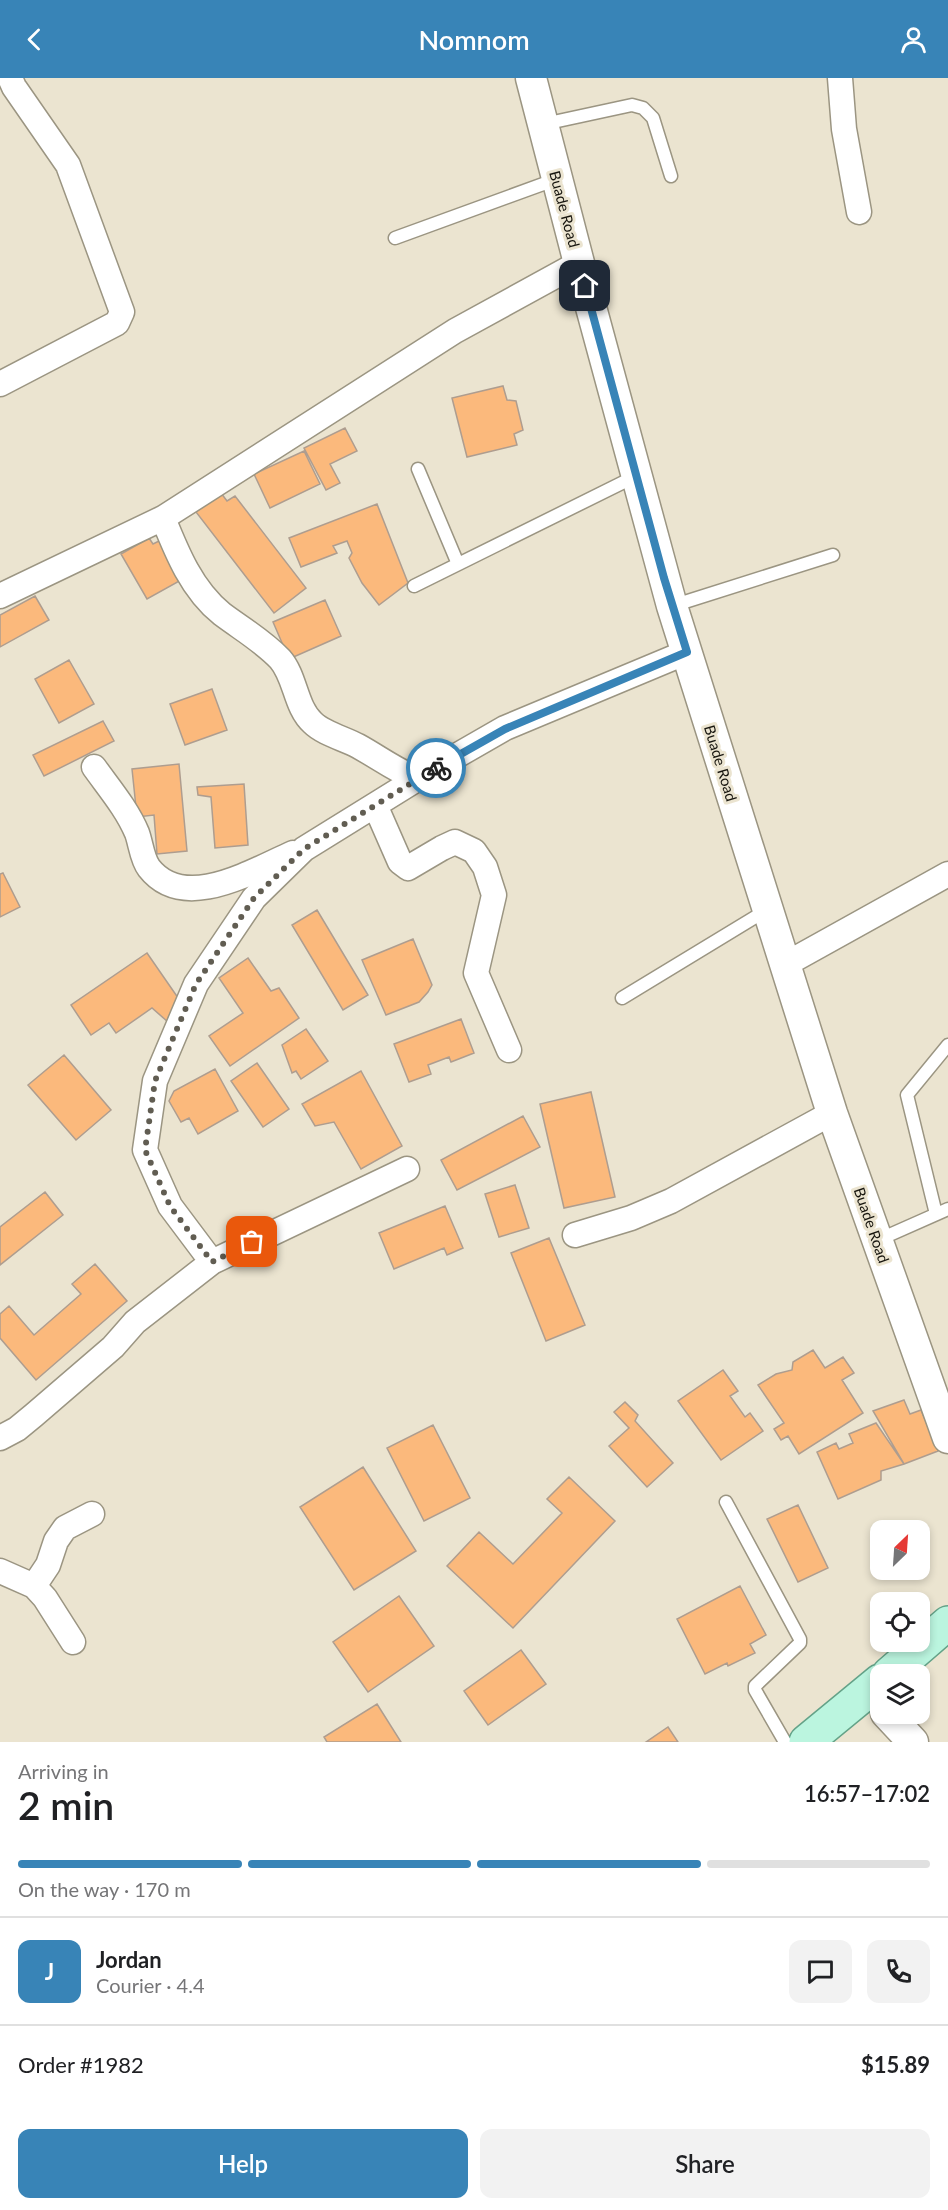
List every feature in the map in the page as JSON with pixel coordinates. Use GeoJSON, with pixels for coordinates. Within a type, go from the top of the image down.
{"type":"FeatureCollection","features":[{"type":"Feature","properties":{"kind":"main road"},"geometry":{"type":"LineString","coordinates":[[909,1664],[948,1623]]}},
{"type":"Feature","properties":{"kind":"main road"},"geometry":{"type":"LineString","coordinates":[[806,1742],[870,1701]]}},
{"type":"Feature","properties":{"kind":"street"},"geometry":{"type":"LineString","coordinates":[[0,384],[117,323],[122,312],[68,165],[10,78]]}},
{"type":"Feature","properties":{"kind":"street","name":"Buade Road"},"geometry":{"type":"LineString","coordinates":[[531,78],[672,606],[832,1113],[948,1438]]}},
{"type":"Feature","properties":{"kind":"street"},"geometry":{"type":"LineString","coordinates":[[840,78],[844,129],[859,212]]}},
{"type":"Feature","properties":{"kind":"street"},"geometry":{"type":"LineString","coordinates":[[0,596],[164,518],[455,331],[579,263]]}},
{"type":"Feature","properties":{"kind":"street"},"geometry":{"type":"LineString","coordinates":[[164,518],[177,554],[194,584],[220,613],[258,639],[282,661],[304,711],[313,724],[417,779]]}},
{"type":"Feature","properties":{"kind":"street"},"geometry":{"type":"LineString","coordinates":[[94,767],[124,809],[137,832],[148,867],[168,885],[188,889],[209,887],[304,849],[417,779],[505,729],[687,652]]}},
{"type":"Feature","properties":{"kind":"street"},"geometry":{"type":"LineString","coordinates":[[375,806],[400,862],[408,868],[455,842],[474,851],[485,867],[494,895],[476,973],[509,1050]]}},
{"type":"Feature","properties":{"kind":"street"},"geometry":{"type":"LineString","coordinates":[[212,1262],[170,1206],[145,1150],[155,1081],[196,984],[254,898],[304,849]]}},
{"type":"Feature","properties":{"kind":"street"},"geometry":{"type":"LineString","coordinates":[[786,964],[948,874]]}},
{"type":"Feature","properties":{"kind":"street"},"geometry":{"type":"LineString","coordinates":[[575,1235],[631,1218],[671,1201],[832,1113]]}},
{"type":"Feature","properties":{"kind":"street"},"geometry":{"type":"LineString","coordinates":[[0,1438],[25,1422],[113,1347],[135,1322],[212,1262],[407,1169]]}},
{"type":"Feature","properties":{"kind":"street"},"geometry":{"type":"LineString","coordinates":[[34,1586],[48,1565],[56,1541],[65,1528],[92,1514]]}},
{"type":"Feature","properties":{"kind":"street"},"geometry":{"type":"LineString","coordinates":[[0,1571],[34,1586],[45,1598],[73,1642]]}},
{"type":"Feature","properties":{"kind":"street"},"geometry":{"type":"LineString","coordinates":[[901,1724],[913,1742]]}},
{"type":"Feature","properties":{"kind":"lane"},"geometry":{"type":"LineString","coordinates":[[543,124],[632,105],[643,108],[653,118],[671,177]]}},
{"type":"Feature","properties":{"kind":"lane"},"geometry":{"type":"LineString","coordinates":[[395,238],[557,179]]}},
{"type":"Feature","properties":{"kind":"lane"},"geometry":{"type":"LineString","coordinates":[[418,469],[458,564]]}},
{"type":"Feature","properties":{"kind":"lane"},"geometry":{"type":"LineString","coordinates":[[414,586],[638,475]]}},
{"type":"Feature","properties":{"kind":"lane"},"geometry":{"type":"LineString","coordinates":[[672,606],[833,555]]}},
{"type":"Feature","properties":{"kind":"lane"},"geometry":{"type":"LineString","coordinates":[[622,998],[767,910]]}},
{"type":"Feature","properties":{"kind":"lane"},"geometry":{"type":"LineString","coordinates":[[877,1241],[942,1211],[907,1095],[948,1045]]}},
{"type":"Feature","properties":{"kind":"lane"},"geometry":{"type":"LineString","coordinates":[[726,1502],[800,1639],[800,1643],[756,1686],[755,1690],[785,1742]]}},
{"type":"Feature","properties":{"kind":"building"},"geometry":{"type":"Polygon","coordinates":[[[503,386],[507,400],[516,401],[523,430],[514,434],[517,445],[467,457],[452,398],[503,386]]]}},
{"type":"Feature","properties":{"kind":"building"},"geometry":{"type":"Polygon","coordinates":[[[345,428],[357,451],[330,464],[340,483],[326,490],[304,448],[345,428]]]}},
{"type":"Feature","properties":{"kind":"building"},"geometry":{"type":"Polygon","coordinates":[[[304,451],[320,484],[270,508],[254,474],[304,451]]]}},
{"type":"Feature","properties":{"kind":"building"},"geometry":{"type":"Polygon","coordinates":[[[221,493],[227,501],[235,496],[306,588],[274,613],[196,512],[221,493]]]}},
{"type":"Feature","properties":{"kind":"building"},"geometry":{"type":"Polygon","coordinates":[[[377,504],[408,583],[379,605],[362,583],[349,558],[352,553],[347,541],[333,546],[337,553],[301,567],[289,538],[377,504]]]}},
{"type":"Feature","properties":{"kind":"building"},"geometry":{"type":"Polygon","coordinates":[[[149,538],[153,544],[161,540],[183,579],[147,599],[121,554],[149,538]]]}},
{"type":"Feature","properties":{"kind":"building"},"geometry":{"type":"Polygon","coordinates":[[[35,596],[49,620],[0,647],[0,615],[35,596]]]}},
{"type":"Feature","properties":{"kind":"building"},"geometry":{"type":"Polygon","coordinates":[[[325,600],[341,636],[289,659],[273,622],[325,600]]]}},
{"type":"Feature","properties":{"kind":"building"},"geometry":{"type":"Polygon","coordinates":[[[69,660],[94,704],[59,723],[35,679],[69,660]]]}},
{"type":"Feature","properties":{"kind":"building"},"geometry":{"type":"Polygon","coordinates":[[[212,689],[227,730],[185,745],[170,704],[212,689]]]}},
{"type":"Feature","properties":{"kind":"building"},"geometry":{"type":"Polygon","coordinates":[[[103,721],[114,741],[44,776],[33,755],[103,721]]]}},
{"type":"Feature","properties":{"kind":"building"},"geometry":{"type":"Polygon","coordinates":[[[179,764],[187,851],[157,854],[154,815],[137,817],[132,769],[179,764]]]}},
{"type":"Feature","properties":{"kind":"building"},"geometry":{"type":"Polygon","coordinates":[[[244,784],[248,845],[215,848],[211,797],[198,795],[197,787],[244,784]]]}},
{"type":"Feature","properties":{"kind":"building"},"geometry":{"type":"Polygon","coordinates":[[[3,873],[20,907],[0,917],[0,874],[3,873]]]}},
{"type":"Feature","properties":{"kind":"building"},"geometry":{"type":"Polygon","coordinates":[[[317,910],[368,995],[343,1010],[292,925],[317,910]]]}},
{"type":"Feature","properties":{"kind":"building"},"geometry":{"type":"Polygon","coordinates":[[[413,939],[432,985],[419,1002],[386,1015],[362,960],[413,939]]]}},
{"type":"Feature","properties":{"kind":"building"},"geometry":{"type":"Polygon","coordinates":[[[147,953],[183,1005],[168,1022],[152,1008],[116,1033],[109,1023],[91,1035],[71,1005],[147,953]]]}},
{"type":"Feature","properties":{"kind":"building"},"geometry":{"type":"Polygon","coordinates":[[[248,958],[271,991],[279,988],[299,1018],[230,1066],[209,1036],[243,1013],[219,978],[248,958]]]}},
{"type":"Feature","properties":{"kind":"building"},"geometry":{"type":"Polygon","coordinates":[[[461,1019],[474,1053],[451,1062],[449,1057],[428,1065],[431,1074],[409,1082],[394,1044],[461,1019]]]}},
{"type":"Feature","properties":{"kind":"building"},"geometry":{"type":"Polygon","coordinates":[[[306,1029],[328,1061],[301,1079],[296,1071],[292,1073],[282,1045],[306,1029]]]}},
{"type":"Feature","properties":{"kind":"building"},"geometry":{"type":"Polygon","coordinates":[[[64,1055],[111,1110],[76,1140],[28,1085],[64,1055]]]}},
{"type":"Feature","properties":{"kind":"building"},"geometry":{"type":"Polygon","coordinates":[[[257,1063],[289,1109],[263,1127],[231,1081],[257,1063]]]}},
{"type":"Feature","properties":{"kind":"building"},"geometry":{"type":"Polygon","coordinates":[[[215,1069],[238,1111],[198,1134],[189,1118],[181,1122],[169,1101],[174,1091],[215,1069]]]}},
{"type":"Feature","properties":{"kind":"building"},"geometry":{"type":"Polygon","coordinates":[[[361,1071],[402,1146],[361,1169],[334,1122],[315,1126],[302,1104],[361,1071]]]}},
{"type":"Feature","properties":{"kind":"building"},"geometry":{"type":"Polygon","coordinates":[[[591,1092],[615,1197],[564,1208],[540,1104],[591,1092]]]}},
{"type":"Feature","properties":{"kind":"building"},"geometry":{"type":"Polygon","coordinates":[[[523,1116],[540,1147],[457,1190],[441,1160],[523,1116]]]}},
{"type":"Feature","properties":{"kind":"building"},"geometry":{"type":"Polygon","coordinates":[[[515,1185],[529,1228],[499,1237],[485,1194],[515,1185]]]}},
{"type":"Feature","properties":{"kind":"building"},"geometry":{"type":"Polygon","coordinates":[[[45,1192],[63,1215],[0,1265],[0,1227],[45,1192]]]}},
{"type":"Feature","properties":{"kind":"building"},"geometry":{"type":"Polygon","coordinates":[[[445,1206],[463,1248],[447,1255],[444,1248],[394,1269],[379,1233],[445,1206]]]}},
{"type":"Feature","properties":{"kind":"building"},"geometry":{"type":"Polygon","coordinates":[[[549,1238],[585,1325],[546,1341],[511,1253],[549,1238]]]}},
{"type":"Feature","properties":{"kind":"building"},"geometry":{"type":"Polygon","coordinates":[[[95,1264],[127,1301],[36,1380],[0,1338],[0,1314],[9,1306],[34,1335],[81,1294],[72,1284],[95,1264]]]}},
{"type":"Feature","properties":{"kind":"building"},"geometry":{"type":"Polygon","coordinates":[[[813,1350],[825,1368],[843,1357],[854,1373],[842,1380],[863,1413],[799,1454],[788,1436],[781,1440],[774,1429],[784,1423],[758,1385],[776,1374],[792,1370],[793,1362],[813,1350]]]}},
{"type":"Feature","properties":{"kind":"building"},"geometry":{"type":"Polygon","coordinates":[[[723,1370],[738,1391],[730,1396],[745,1417],[750,1413],[763,1431],[721,1460],[678,1401],[723,1370]]]}},
{"type":"Feature","properties":{"kind":"building"},"geometry":{"type":"Polygon","coordinates":[[[904,1400],[910,1414],[921,1410],[938,1451],[904,1464],[873,1411],[904,1400]]]}},
{"type":"Feature","properties":{"kind":"building"},"geometry":{"type":"Polygon","coordinates":[[[625,1402],[638,1415],[635,1421],[673,1463],[647,1487],[609,1446],[629,1428],[614,1412],[625,1402]]]}},
{"type":"Feature","properties":{"kind":"building"},"geometry":{"type":"Polygon","coordinates":[[[876,1423],[904,1464],[881,1471],[881,1480],[838,1499],[817,1452],[836,1443],[839,1449],[853,1443],[849,1434],[876,1423]]]}},
{"type":"Feature","properties":{"kind":"building"},"geometry":{"type":"Polygon","coordinates":[[[433,1425],[470,1498],[424,1521],[387,1448],[433,1425]]]}},
{"type":"Feature","properties":{"kind":"building"},"geometry":{"type":"Polygon","coordinates":[[[363,1467],[416,1551],[354,1590],[300,1507],[363,1467]]]}},
{"type":"Feature","properties":{"kind":"building"},"geometry":{"type":"Polygon","coordinates":[[[569,1477],[615,1521],[513,1628],[447,1566],[479,1532],[513,1564],[562,1513],[547,1499],[569,1477]]]}},
{"type":"Feature","properties":{"kind":"building"},"geometry":{"type":"Polygon","coordinates":[[[798,1505],[828,1568],[798,1582],[767,1519],[798,1505]]]}},
{"type":"Feature","properties":{"kind":"building"},"geometry":{"type":"Polygon","coordinates":[[[740,1586],[766,1635],[750,1644],[755,1653],[705,1674],[677,1619],[740,1586]]]}},
{"type":"Feature","properties":{"kind":"building"},"geometry":{"type":"Polygon","coordinates":[[[399,1596],[434,1646],[368,1692],[333,1642],[399,1596]]]}},
{"type":"Feature","properties":{"kind":"building"},"geometry":{"type":"Polygon","coordinates":[[[521,1650],[546,1684],[488,1725],[464,1691],[521,1650]]]}},
{"type":"Feature","properties":{"kind":"building"},"geometry":{"type":"Polygon","coordinates":[[[377,1704],[401,1742],[327,1742],[324,1737],[377,1704]]]}},
{"type":"Feature","properties":{"kind":"building"},"geometry":{"type":"Polygon","coordinates":[[[668,1727],[678,1742],[646,1742],[668,1727]]]}},
{"type":"Feature","properties":{"kind":"way so far"},"geometry":{"type":"LineString","coordinates":[[252,1242],[212,1262],[170,1206],[145,1150],[155,1081],[196,984],[254,898],[304,849],[436,768]]}},
{"type":"Feature","properties":{"kind":"route"},"geometry":{"type":"LineString","coordinates":[[436,768],[505,729],[687,652],[664,578],[585,286]]}}]}
